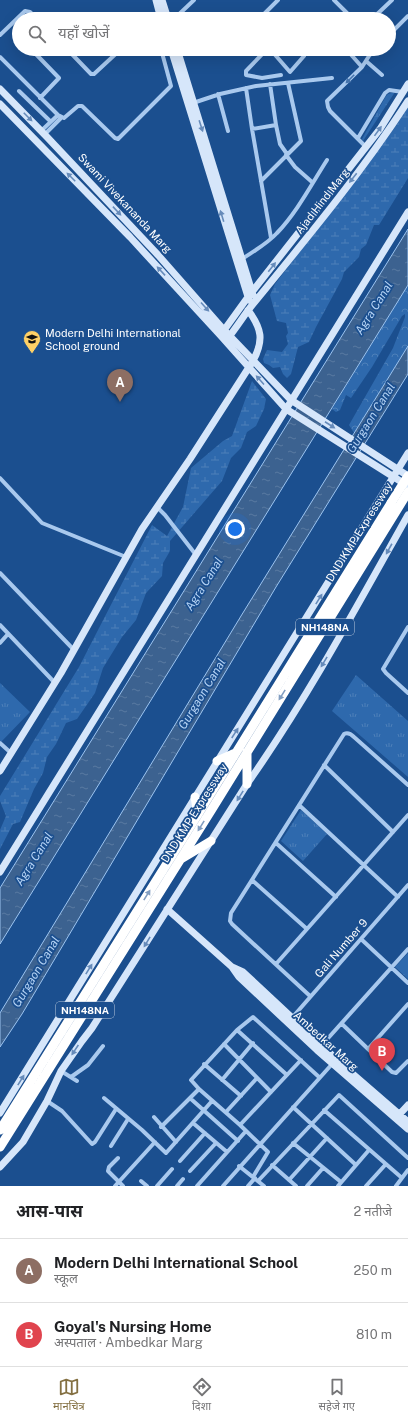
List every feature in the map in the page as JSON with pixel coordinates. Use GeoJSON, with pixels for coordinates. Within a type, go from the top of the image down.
{"type":"FeatureCollection","features":[{"type":"Feature","properties":{"kind":"highway","name":"DND KMP Expressway"},"geometry":{"type":"LineString","coordinates":[[0,1130],[408,476]]}},
{"type":"Feature","properties":{"kind":"highway","name":"DND KMP Expressway"},"geometry":{"type":"LineString","coordinates":[[0,1147],[408,492]]}},
{"type":"Feature","properties":{"kind":"highway"},"geometry":{"type":"LineString","coordinates":[[247,784],[249,749]]}},
{"type":"Feature","properties":{"kind":"highway"},"geometry":{"type":"LineString","coordinates":[[217,761],[235,753]]}},
{"type":"Feature","properties":{"kind":"highway"},"geometry":{"type":"LineString","coordinates":[[195,797],[198,814]]}},
{"type":"Feature","properties":{"kind":"highway"},"geometry":{"type":"LineString","coordinates":[[180,860],[211,841]]}},
{"type":"Feature","properties":{"kind":"street"},"geometry":{"type":"LineString","coordinates":[[181,12],[194,0]]}},
{"type":"Feature","properties":{"kind":"street"},"geometry":{"type":"LineString","coordinates":[[266,12],[278,0]]}},
{"type":"Feature","properties":{"kind":"street"},"geometry":{"type":"LineString","coordinates":[[334,0],[346,12]]}},
{"type":"Feature","properties":{"kind":"street"},"geometry":{"type":"LineString","coordinates":[[379,12],[392,0]]}},
{"type":"Feature","properties":{"kind":"street"},"geometry":{"type":"LineString","coordinates":[[159,1],[161,12]]}},
{"type":"Feature","properties":{"kind":"street"},"geometry":{"type":"LineString","coordinates":[[159,1],[164,12]]}},
{"type":"Feature","properties":{"kind":"street"},"geometry":{"type":"LineString","coordinates":[[396,28],[408,16]]}},
{"type":"Feature","properties":{"kind":"street"},"geometry":{"type":"LineString","coordinates":[[0,35],[12,23]]}},
{"type":"Feature","properties":{"kind":"street"},"geometry":{"type":"LineString","coordinates":[[38,56],[59,78],[40,98]]}},
{"type":"Feature","properties":{"kind":"street"},"geometry":{"type":"LineString","coordinates":[[73,56],[90,74],[94,74],[113,56]]}},
{"type":"Feature","properties":{"kind":"street"},"geometry":{"type":"LineString","coordinates":[[0,57],[60,116],[65,118],[80,105],[116,138],[119,138],[171,86],[163,56]]}},
{"type":"Feature","properties":{"kind":"street"},"geometry":{"type":"LineString","coordinates":[[0,772],[55,683],[142,529],[190,459],[253,361],[258,352],[261,340],[242,260],[173,56]]}},
{"type":"Feature","properties":{"kind":"street"},"geometry":{"type":"LineString","coordinates":[[179,56],[190,104],[250,295]]}},
{"type":"Feature","properties":{"kind":"street"},"geometry":{"type":"LineString","coordinates":[[261,56],[246,71],[246,75],[262,78],[281,76]]}},
{"type":"Feature","properties":{"kind":"street"},"geometry":{"type":"LineString","coordinates":[[275,56],[290,72],[304,56]]}},
{"type":"Feature","properties":{"kind":"street"},"geometry":{"type":"LineString","coordinates":[[352,56],[362,67]]}},
{"type":"Feature","properties":{"kind":"street"},"geometry":{"type":"LineString","coordinates":[[366,147],[330,111],[327,101],[362,67],[370,56]]}},
{"type":"Feature","properties":{"kind":"street"},"geometry":{"type":"LineString","coordinates":[[366,61],[382,75]]}},
{"type":"Feature","properties":{"kind":"street"},"geometry":{"type":"LineString","coordinates":[[190,104],[218,94],[246,88],[270,84],[332,78]]}},
{"type":"Feature","properties":{"kind":"street"},"geometry":{"type":"LineString","coordinates":[[261,181],[301,140],[288,83]]}},
{"type":"Feature","properties":{"kind":"street"},"geometry":{"type":"LineString","coordinates":[[270,84],[280,144],[295,167],[312,182]]}},
{"type":"Feature","properties":{"kind":"street"},"geometry":{"type":"LineString","coordinates":[[0,104],[222,332],[380,129],[408,84]]}},
{"type":"Feature","properties":{"kind":"street"},"geometry":{"type":"LineString","coordinates":[[246,88],[271,238]]}},
{"type":"Feature","properties":{"kind":"street","name":"Swami Vivekananda Marg"},"geometry":{"type":"LineString","coordinates":[[0,89],[43,132],[158,255],[228,338]]}},
{"type":"Feature","properties":{"kind":"street"},"geometry":{"type":"LineString","coordinates":[[19,90],[50,122]]}},
{"type":"Feature","properties":{"kind":"street"},"geometry":{"type":"LineString","coordinates":[[358,138],[384,93],[388,90],[403,92]]}},
{"type":"Feature","properties":{"kind":"street"},"geometry":{"type":"LineString","coordinates":[[218,94],[228,131]]}},
{"type":"Feature","properties":{"kind":"street","name":"Ajad Hind Marg"},"geometry":{"type":"LineString","coordinates":[[228,338],[359,171],[408,101]]}},
{"type":"Feature","properties":{"kind":"street"},"geometry":{"type":"LineString","coordinates":[[43,132],[50,122],[60,116]]}},
{"type":"Feature","properties":{"kind":"street"},"geometry":{"type":"LineString","coordinates":[[43,132],[60,116]]}},
{"type":"Feature","properties":{"kind":"street"},"geometry":{"type":"LineString","coordinates":[[252,129],[276,125]]}},
{"type":"Feature","properties":{"kind":"street"},"geometry":{"type":"LineString","coordinates":[[242,260],[271,238],[291,215],[327,160]]}},
{"type":"Feature","properties":{"kind":"street"},"geometry":{"type":"LineString","coordinates":[[0,872],[196,555],[289,411],[408,212]]}},
{"type":"Feature","properties":{"kind":"street"},"geometry":{"type":"LineString","coordinates":[[228,338],[294,402],[408,476]]}},
{"type":"Feature","properties":{"kind":"street"},"geometry":{"type":"LineString","coordinates":[[228,338],[249,367],[289,411],[408,486]]}},
{"type":"Feature","properties":{"kind":"street"},"geometry":{"type":"LineString","coordinates":[[0,1113],[408,453]]}},
{"type":"Feature","properties":{"kind":"street"},"geometry":{"type":"LineString","coordinates":[[0,478],[42,523],[126,557]]}},
{"type":"Feature","properties":{"kind":"street"},"geometry":{"type":"LineString","coordinates":[[157,507],[196,555]]}},
{"type":"Feature","properties":{"kind":"street"},"geometry":{"type":"LineString","coordinates":[[1,1165],[24,1142],[47,1101],[61,1071],[92,1028],[247,784],[274,746],[408,515]]}},
{"type":"Feature","properties":{"kind":"street"},"geometry":{"type":"LineString","coordinates":[[0,573],[74,650]]}},
{"type":"Feature","properties":{"kind":"street"},"geometry":{"type":"LineString","coordinates":[[0,626],[55,683]]}},
{"type":"Feature","properties":{"kind":"street"},"geometry":{"type":"LineString","coordinates":[[408,627],[383,669],[408,693]]}},
{"type":"Feature","properties":{"kind":"street"},"geometry":{"type":"LineString","coordinates":[[0,642],[8,634]]}},
{"type":"Feature","properties":{"kind":"street"},"geometry":{"type":"LineString","coordinates":[[404,634],[408,637]]}},
{"type":"Feature","properties":{"kind":"street"},"geometry":{"type":"LineString","coordinates":[[310,996],[232,924],[230,921],[231,913],[253,881],[340,738],[344,734],[350,734],[408,785]]}},
{"type":"Feature","properties":{"kind":"street"},"geometry":{"type":"LineString","coordinates":[[0,743],[11,753]]}},
{"type":"Feature","properties":{"kind":"street"},"geometry":{"type":"LineString","coordinates":[[324,765],[393,832]]}},
{"type":"Feature","properties":{"kind":"street"},"geometry":{"type":"LineString","coordinates":[[299,805],[398,897]]}},
{"type":"Feature","properties":{"kind":"street"},"geometry":{"type":"LineString","coordinates":[[276,964],[408,815]]}},
{"type":"Feature","properties":{"kind":"street"},"geometry":{"type":"LineString","coordinates":[[276,843],[336,896]]}},
{"type":"Feature","properties":{"kind":"street"},"geometry":{"type":"LineString","coordinates":[[253,881],[307,929]]}},
{"type":"Feature","properties":{"kind":"street","name":"Gali Number 9"},"geometry":{"type":"LineString","coordinates":[[289,1020],[408,885]]}},
{"type":"Feature","properties":{"kind":"street","name":"Ambedkar Marg"},"geometry":{"type":"LineString","coordinates":[[168,909],[232,967],[239,978],[398,1116],[408,1122]]}},
{"type":"Feature","properties":{"kind":"street"},"geometry":{"type":"LineString","coordinates":[[361,939],[408,983]]}},
{"type":"Feature","properties":{"kind":"street"},"geometry":{"type":"LineString","coordinates":[[322,1045],[408,949]]}},
{"type":"Feature","properties":{"kind":"street"},"geometry":{"type":"LineString","coordinates":[[368,1049],[408,1004]]}},
{"type":"Feature","properties":{"kind":"street"},"geometry":{"type":"LineString","coordinates":[[255,1179],[268,1152],[191,1080],[204,1064],[237,1030],[251,1018],[254,1018],[319,1078]]}},
{"type":"Feature","properties":{"kind":"street","name":"Ambedkar Marg"},"geometry":{"type":"LineString","coordinates":[[289,1020],[322,1045],[335,1062]]}},
{"type":"Feature","properties":{"kind":"street"},"geometry":{"type":"LineString","coordinates":[[342,1024],[394,1073],[408,1061]]}},
{"type":"Feature","properties":{"kind":"street"},"geometry":{"type":"LineString","coordinates":[[237,1030],[287,1075]]}},
{"type":"Feature","properties":{"kind":"street"},"geometry":{"type":"LineString","coordinates":[[222,1080],[253,1043]]}},
{"type":"Feature","properties":{"kind":"street"},"geometry":{"type":"LineString","coordinates":[[224,1044],[271,1092]]}},
{"type":"Feature","properties":{"kind":"street"},"geometry":{"type":"LineString","coordinates":[[71,1077],[88,1065],[103,1046]]}},
{"type":"Feature","properties":{"kind":"street"},"geometry":{"type":"LineString","coordinates":[[240,1125],[301,1060]]}},
{"type":"Feature","properties":{"kind":"street"},"geometry":{"type":"LineString","coordinates":[[223,1186],[239,1166],[335,1062]]}},
{"type":"Feature","properties":{"kind":"street"},"geometry":{"type":"LineString","coordinates":[[204,1064],[240,1096]]}},
{"type":"Feature","properties":{"kind":"street"},"geometry":{"type":"LineString","coordinates":[[61,1071],[78,1081]]}},
{"type":"Feature","properties":{"kind":"street"},"geometry":{"type":"LineString","coordinates":[[226,1112],[257,1078]]}},
{"type":"Feature","properties":{"kind":"street"},"geometry":{"type":"LineString","coordinates":[[161,1127],[191,1099],[199,1089]]}},
{"type":"Feature","properties":{"kind":"street"},"geometry":{"type":"LineString","coordinates":[[248,1186],[272,1165],[340,1094],[408,1158]]}},
{"type":"Feature","properties":{"kind":"street"},"geometry":{"type":"LineString","coordinates":[[104,1098],[142,1130],[166,1153],[212,1101]]}},
{"type":"Feature","properties":{"kind":"street"},"geometry":{"type":"LineString","coordinates":[[191,1099],[238,1141]]}},
{"type":"Feature","properties":{"kind":"street"},"geometry":{"type":"LineString","coordinates":[[47,1101],[62,1111],[92,1144],[95,1142],[116,1109]]}},
{"type":"Feature","properties":{"kind":"street"},"geometry":{"type":"LineString","coordinates":[[398,1116],[408,1105]]}},
{"type":"Feature","properties":{"kind":"street"},"geometry":{"type":"LineString","coordinates":[[293,1107],[356,1165]]}},
{"type":"Feature","properties":{"kind":"street"},"geometry":{"type":"LineString","coordinates":[[324,1110],[402,1178]]}},
{"type":"Feature","properties":{"kind":"street","name":"Ambedkar Marg"},"geometry":{"type":"LineString","coordinates":[[398,1116],[408,1129]]}},
{"type":"Feature","properties":{"kind":"street"},"geometry":{"type":"LineString","coordinates":[[154,1118],[176,1142]]}},
{"type":"Feature","properties":{"kind":"street"},"geometry":{"type":"LineString","coordinates":[[111,1146],[128,1119]]}},
{"type":"Feature","properties":{"kind":"street"},"geometry":{"type":"LineString","coordinates":[[193,1123],[227,1152]]}},
{"type":"Feature","properties":{"kind":"street"},"geometry":{"type":"LineString","coordinates":[[196,1186],[246,1131]]}},
{"type":"Feature","properties":{"kind":"street"},"geometry":{"type":"LineString","coordinates":[[180,1161],[205,1133]]}},
{"type":"Feature","properties":{"kind":"street"},"geometry":{"type":"LineString","coordinates":[[290,1180],[327,1138]]}},
{"type":"Feature","properties":{"kind":"street"},"geometry":{"type":"LineString","coordinates":[[115,1186],[155,1142]]}},
{"type":"Feature","properties":{"kind":"street"},"geometry":{"type":"LineString","coordinates":[[190,1171],[216,1142]]}},
{"type":"Feature","properties":{"kind":"street"},"geometry":{"type":"LineString","coordinates":[[293,1143],[323,1168],[339,1184],[369,1150]]}},
{"type":"Feature","properties":{"kind":"street"},"geometry":{"type":"LineString","coordinates":[[118,1158],[108,1170],[109,1173],[123,1186]]}},
{"type":"Feature","properties":{"kind":"street"},"geometry":{"type":"LineString","coordinates":[[366,1186],[386,1164]]}},
{"type":"Feature","properties":{"kind":"street"},"geometry":{"type":"LineString","coordinates":[[272,1165],[296,1186]]}},
{"type":"Feature","properties":{"kind":"street"},"geometry":{"type":"LineString","coordinates":[[239,1166],[264,1186]]}},
{"type":"Feature","properties":{"kind":"street"},"geometry":{"type":"LineString","coordinates":[[307,1186],[323,1168]]}},
{"type":"Feature","properties":{"kind":"street"},"geometry":{"type":"LineString","coordinates":[[157,1186],[172,1169]]}},
{"type":"Feature","properties":{"kind":"street"},"geometry":{"type":"LineString","coordinates":[[396,1186],[408,1170]]}},
{"type":"Feature","properties":{"kind":"street"},"geometry":{"type":"LineString","coordinates":[[177,1186],[183,1179]]}},
{"type":"Feature","properties":{"kind":"street"},"geometry":{"type":"LineString","coordinates":[[141,1181],[147,1186]]}},
{"type":"Feature","properties":{"kind":"green space"},"geometry":{"type":"Polygon","coordinates":[[[395,92],[363,141],[362,139],[386,96],[395,92]]]}},
{"type":"Feature","properties":{"kind":"green space"},"geometry":{"type":"Polygon","coordinates":[[[408,107],[408,178],[379,225],[374,225],[366,245],[361,249],[359,257],[344,272],[342,279],[309,342],[298,347],[291,374],[287,378],[283,374],[280,367],[273,368],[264,363],[263,359],[267,350],[282,352],[288,344],[286,336],[288,333],[286,323],[277,321],[270,295],[275,284],[393,130],[408,107]]]}},
{"type":"Feature","properties":{"kind":"green space"},"geometry":{"type":"Polygon","coordinates":[[[408,285],[408,346],[354,433],[349,425],[393,348],[405,314],[402,316],[372,367],[351,398],[346,395],[340,410],[336,412],[332,409],[408,285]]]}},
{"type":"Feature","properties":{"kind":"green space"},"geometry":{"type":"Polygon","coordinates":[[[252,381],[266,399],[264,409],[256,426],[247,432],[241,448],[231,458],[222,481],[170,541],[170,551],[163,563],[162,576],[146,593],[136,620],[122,637],[103,668],[95,693],[77,719],[66,723],[56,744],[47,757],[43,773],[34,789],[20,822],[13,824],[0,849],[0,830],[6,816],[0,801],[0,796],[79,667],[152,525],[167,536],[183,507],[191,468],[223,441],[232,436],[252,381]]]}},
{"type":"Feature","properties":{"kind":"green space"},"geometry":{"type":"Polygon","coordinates":[[[356,675],[408,721],[408,777],[332,711],[356,675]]]}},
{"type":"Feature","properties":{"kind":"green space"},"geometry":{"type":"Polygon","coordinates":[[[0,683],[30,712],[1,742],[0,741],[0,683]]]}},
{"type":"Feature","properties":{"kind":"green space"},"geometry":{"type":"Polygon","coordinates":[[[301,810],[327,834],[303,861],[281,841],[301,810]]]}},
{"type":"Feature","properties":{"kind":"green space"},"geometry":{"type":"Polygon","coordinates":[[[408,953],[408,979],[395,967],[408,953]]]}},
{"type":"Feature","properties":{"kind":"water","name":"Agra Canal"},"geometry":{"type":"Polygon","coordinates":[[[408,229],[408,285],[0,944],[0,888],[408,229]]]}},
{"type":"Feature","properties":{"kind":"water","name":"Gurgaon Canal"},"geometry":{"type":"Polygon","coordinates":[[[408,346],[408,374],[276,587],[22,1014],[0,1047],[0,1013],[241,616],[408,346]]]}},
{"type":"Feature","properties":{"kind":"place","name":"Modern Delhi International School ground"},"geometry":{"type":"Point","coordinates":[32,354]}},
{"type":"Feature","properties":{"kind":"place","name":"Modern Delhi International School"},"geometry":{"type":"Point","coordinates":[120,402]}},
{"type":"Feature","properties":{"kind":"place","name":"Goyal's Nursing Home"},"geometry":{"type":"Point","coordinates":[382,1071]}}]}
